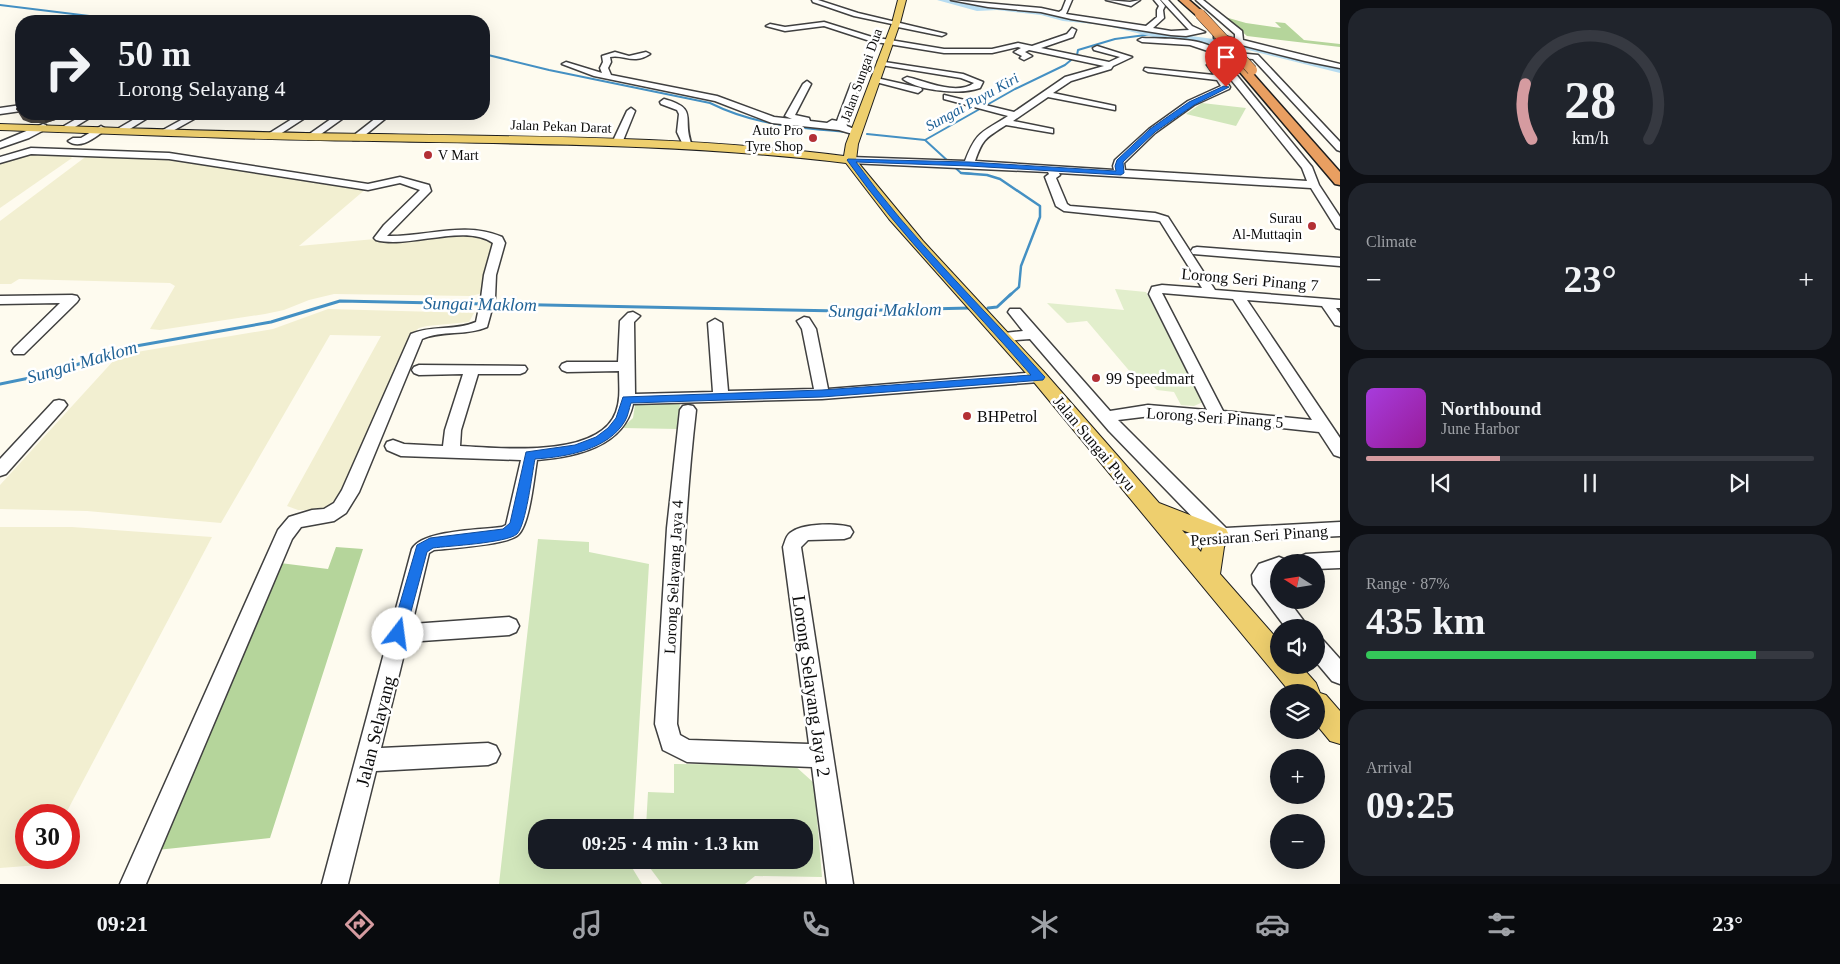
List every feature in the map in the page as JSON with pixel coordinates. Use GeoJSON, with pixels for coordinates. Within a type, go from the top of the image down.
{"type":"FeatureCollection","features":[{"type":"Feature","properties":{"kind":"highway"},"geometry":{"type":"LineString","coordinates":[[1178,0],[1196,14]]}},
{"type":"Feature","properties":{"kind":"highway"},"geometry":{"type":"LineString","coordinates":[[1184,0],[1340,167]]}},
{"type":"Feature","properties":{"kind":"highway"},"geometry":{"type":"LineString","coordinates":[[1247,69],[1340,181]]}},
{"type":"Feature","properties":{"kind":"main road","name":"Jalan Sungai Dua"},"geometry":{"type":"LineString","coordinates":[[851,154],[859,123],[902,0]]}},
{"type":"Feature","properties":{"kind":"main road","name":"Jalan Pekan Darat"},"geometry":{"type":"LineString","coordinates":[[0,127],[101,129],[133,126],[166,131],[311,138],[617,143],[825,156],[851,154]]}},
{"type":"Feature","properties":{"kind":"main road","name":"Jalan Sungai Puyu"},"geometry":{"type":"LineString","coordinates":[[851,154],[866,182],[949,278],[1039,377],[1270,649]]}},
{"type":"Feature","properties":{"kind":"main road"},"geometry":{"type":"LineString","coordinates":[[825,156],[853,170],[866,182]]}},
{"type":"Feature","properties":{"kind":"main road"},"geometry":{"type":"LineString","coordinates":[[1148,507],[1220,535],[1213,547],[1208,577]]}},
{"type":"Feature","properties":{"kind":"main road"},"geometry":{"type":"LineString","coordinates":[[1291,674],[1300,684]]}},
{"type":"Feature","properties":{"kind":"main road"},"geometry":{"type":"LineString","coordinates":[[1325,714],[1340,732]]}},
{"type":"Feature","properties":{"kind":"street"},"geometry":{"type":"LineString","coordinates":[[954,0],[983,5],[1041,10],[1062,14],[1071,18],[1148,28],[1176,34],[1195,31],[1239,39],[1305,59],[1340,66]]}},
{"type":"Feature","properties":{"kind":"street"},"geometry":{"type":"LineString","coordinates":[[1062,14],[1069,0]]}},
{"type":"Feature","properties":{"kind":"street"},"geometry":{"type":"LineString","coordinates":[[1109,0],[1131,4],[1137,0]]}},
{"type":"Feature","properties":{"kind":"street"},"geometry":{"type":"LineString","coordinates":[[1148,28],[1161,18],[1160,10],[1162,6],[1157,0]]}},
{"type":"Feature","properties":{"kind":"street"},"geometry":{"type":"LineString","coordinates":[[1164,0],[1195,31]]}},
{"type":"Feature","properties":{"kind":"street"},"geometry":{"type":"LineString","coordinates":[[1199,0],[1229,23],[1239,33],[1239,39]]}},
{"type":"Feature","properties":{"kind":"street"},"geometry":{"type":"LineString","coordinates":[[814,1],[856,15],[942,38],[934,50]]}},
{"type":"Feature","properties":{"kind":"street"},"geometry":{"type":"LineString","coordinates":[[770,26],[785,28],[824,24],[858,36],[934,50],[992,51],[1018,44],[1082,60],[1110,64]]}},
{"type":"Feature","properties":{"kind":"street"},"geometry":{"type":"LineString","coordinates":[[1024,58],[1028,56],[1018,52],[1070,35],[1072,30]]}},
{"type":"Feature","properties":{"kind":"street"},"geometry":{"type":"LineString","coordinates":[[1142,40],[1200,45],[1211,49],[1307,167],[1314,185],[1340,226]]}},
{"type":"Feature","properties":{"kind":"street"},"geometry":{"type":"LineString","coordinates":[[957,51],[968,44],[963,42]]}},
{"type":"Feature","properties":{"kind":"street"},"geometry":{"type":"LineString","coordinates":[[967,164],[977,142],[982,136],[1068,78],[1108,66],[1128,57],[1098,48]]}},
{"type":"Feature","properties":{"kind":"street"},"geometry":{"type":"LineString","coordinates":[[1121,173],[1118,166],[1119,162],[1152,131],[1192,103],[1226,87],[1199,49]]}},
{"type":"Feature","properties":{"kind":"street"},"geometry":{"type":"LineString","coordinates":[[1214,53],[1255,57],[1340,148]]}},
{"type":"Feature","properties":{"kind":"street"},"geometry":{"type":"LineString","coordinates":[[608,77],[604,68],[607,62],[606,56],[621,55],[629,58],[646,54]]}},
{"type":"Feature","properties":{"kind":"street"},"geometry":{"type":"LineString","coordinates":[[881,63],[963,76],[979,82],[972,89],[960,91],[907,79]]}},
{"type":"Feature","properties":{"kind":"street"},"geometry":{"type":"LineString","coordinates":[[566,64],[608,77],[717,99],[772,120],[841,126],[859,123]]}},
{"type":"Feature","properties":{"kind":"street"},"geometry":{"type":"LineString","coordinates":[[1148,70],[1221,78]]}},
{"type":"Feature","properties":{"kind":"street"},"geometry":{"type":"LineString","coordinates":[[875,79],[1015,114]]}},
{"type":"Feature","properties":{"kind":"street"},"geometry":{"type":"LineString","coordinates":[[807,84],[790,116],[841,126]]}},
{"type":"Feature","properties":{"kind":"street"},"geometry":{"type":"LineString","coordinates":[[841,126],[855,84]]}},
{"type":"Feature","properties":{"kind":"street"},"geometry":{"type":"LineString","coordinates":[[1046,94],[1112,108]]}},
{"type":"Feature","properties":{"kind":"street"},"geometry":{"type":"LineString","coordinates":[[0,107],[13,99]]}},
{"type":"Feature","properties":{"kind":"street"},"geometry":{"type":"LineString","coordinates":[[664,102],[680,108],[684,114],[682,132],[687,146]]}},
{"type":"Feature","properties":{"kind":"street"},"geometry":{"type":"LineString","coordinates":[[0,111],[15,109]]}},
{"type":"Feature","properties":{"kind":"street"},"geometry":{"type":"LineString","coordinates":[[617,143],[630,111]]}},
{"type":"Feature","properties":{"kind":"street"},"geometry":{"type":"LineString","coordinates":[[845,111],[859,123]]}},
{"type":"Feature","properties":{"kind":"street"},"geometry":{"type":"LineString","coordinates":[[67,128],[81,120]]}},
{"type":"Feature","properties":{"kind":"street"},"geometry":{"type":"LineString","coordinates":[[133,126],[146,120]]}},
{"type":"Feature","properties":{"kind":"street"},"geometry":{"type":"LineString","coordinates":[[166,131],[187,120]]}},
{"type":"Feature","properties":{"kind":"street"},"geometry":{"type":"LineString","coordinates":[[272,136],[297,120]]}},
{"type":"Feature","properties":{"kind":"street"},"geometry":{"type":"LineString","coordinates":[[311,138],[336,120]]}},
{"type":"Feature","properties":{"kind":"street"},"geometry":{"type":"LineString","coordinates":[[356,138],[378,120]]}},
{"type":"Feature","properties":{"kind":"street"},"geometry":{"type":"LineString","coordinates":[[1005,122],[1050,132]]}},
{"type":"Feature","properties":{"kind":"street"},"geometry":{"type":"LineString","coordinates":[[0,136],[12,127]]}},
{"type":"Feature","properties":{"kind":"street"},"geometry":{"type":"LineString","coordinates":[[0,145],[26,136],[43,127]]}},
{"type":"Feature","properties":{"kind":"street"},"geometry":{"type":"LineString","coordinates":[[73,141],[83,141],[101,129]]}},
{"type":"Feature","properties":{"kind":"street"},"geometry":{"type":"LineString","coordinates":[[0,160],[31,151],[169,156],[368,187],[395,180],[418,184],[425,188],[426,191],[388,227],[380,238],[394,239],[463,233],[485,235],[498,240],[499,243],[490,275],[487,306],[482,324],[476,328],[437,330],[424,332],[416,336],[350,492],[340,508],[328,516],[312,517],[295,522],[284,535],[134,881]]}},
{"type":"Feature","properties":{"kind":"street"},"geometry":{"type":"LineString","coordinates":[[851,154],[864,162],[967,164],[1314,185]]}},
{"type":"Feature","properties":{"kind":"street"},"geometry":{"type":"LineString","coordinates":[[1052,169],[1055,175],[1050,177],[1062,206],[1068,209],[1155,216],[1164,219],[1211,293]]}},
{"type":"Feature","properties":{"kind":"street"},"geometry":{"type":"LineString","coordinates":[[1197,251],[1340,262]]}},
{"type":"Feature","properties":{"kind":"street"},"geometry":{"type":"LineString","coordinates":[[1157,290],[1155,294],[1218,416]]}},
{"type":"Feature","properties":{"kind":"street","name":"Lorong Seri Pinang 7"},"geometry":{"type":"LineString","coordinates":[[1157,290],[1340,304]]}},
{"type":"Feature","properties":{"kind":"street"},"geometry":{"type":"LineString","coordinates":[[2,295],[72,299],[19,351]]}},
{"type":"Feature","properties":{"kind":"street"},"geometry":{"type":"LineString","coordinates":[[1237,295],[1340,451]]}},
{"type":"Feature","properties":{"kind":"street"},"geometry":{"type":"LineString","coordinates":[[1325,302],[1340,322]]}},
{"type":"Feature","properties":{"kind":"street"},"geometry":{"type":"LineString","coordinates":[[1015,312],[1107,417],[1189,505],[1220,535]]}},
{"type":"Feature","properties":{"kind":"street"},"geometry":{"type":"LineString","coordinates":[[393,446],[401,450],[530,455],[551,454],[578,448],[600,440],[621,419],[627,399],[627,320],[633,316]]}},
{"type":"Feature","properties":{"kind":"street"},"geometry":{"type":"LineString","coordinates":[[804,321],[809,329],[822,394]]}},
{"type":"Feature","properties":{"kind":"street"},"geometry":{"type":"LineString","coordinates":[[715,323],[721,397]]}},
{"type":"Feature","properties":{"kind":"street"},"geometry":{"type":"LineString","coordinates":[[1004,337],[1034,334]]}},
{"type":"Feature","properties":{"kind":"street"},"geometry":{"type":"LineString","coordinates":[[567,367],[626,366]]}},
{"type":"Feature","properties":{"kind":"street"},"geometry":{"type":"LineString","coordinates":[[451,452],[453,430],[472,369]]}},
{"type":"Feature","properties":{"kind":"street"},"geometry":{"type":"LineString","coordinates":[[419,370],[520,369]]}},
{"type":"Feature","properties":{"kind":"street"},"geometry":{"type":"LineString","coordinates":[[627,399],[822,394],[1039,377]]}},
{"type":"Feature","properties":{"kind":"street"},"geometry":{"type":"LineString","coordinates":[[0,470],[58,406]]}},
{"type":"Feature","properties":{"kind":"street","name":"Lorong Selayang Jaya 4"},"geometry":{"type":"LineString","coordinates":[[688,410],[680,469],[674,549],[666,724],[671,742],[686,751],[822,756]]}},
{"type":"Feature","properties":{"kind":"street","name":"Lorong Seri Pinang 5"},"geometry":{"type":"LineString","coordinates":[[1107,417],[1148,410],[1324,426]]}},
{"type":"Feature","properties":{"kind":"street","name":"Jalan Selayang"},"geometry":{"type":"LineString","coordinates":[[335,884],[421,548],[430,543],[505,534],[512,530],[516,524],[530,455]]}},
{"type":"Feature","properties":{"kind":"street","name":"Persiaran Seri Pinang"},"geometry":{"type":"LineString","coordinates":[[1178,541],[1220,535],[1340,529]]}},
{"type":"Feature","properties":{"kind":"street","name":"Lorong Selayang Jaya 2"},"geometry":{"type":"LineString","coordinates":[[840,884],[792,548],[795,539],[804,533],[844,532]]}},
{"type":"Feature","properties":{"kind":"street"},"geometry":{"type":"LineString","coordinates":[[1325,561],[1340,560]]}},
{"type":"Feature","properties":{"kind":"street"},"geometry":{"type":"LineString","coordinates":[[1270,568],[1262,575],[1263,584],[1270,593]]}},
{"type":"Feature","properties":{"kind":"street"},"geometry":{"type":"LineString","coordinates":[[1283,609],[1292,619]]}},
{"type":"Feature","properties":{"kind":"street"},"geometry":{"type":"LineString","coordinates":[[398,634],[509,626]]}},
{"type":"Feature","properties":{"kind":"street"},"geometry":{"type":"LineString","coordinates":[[1325,657],[1340,674]]}},
{"type":"Feature","properties":{"kind":"street"},"geometry":{"type":"LineString","coordinates":[[368,760],[488,754]]}},
{"type":"Feature","properties":{"kind":"shaded area"},"geometry":{"type":"Polygon","coordinates":[[[27,153],[68,155],[72,158],[0,208],[0,161],[27,153]]]}},
{"type":"Feature","properties":{"kind":"shaded area"},"geometry":{"type":"Polygon","coordinates":[[[88,155],[157,157],[367,188],[299,246],[375,239],[383,242],[464,236],[485,238],[493,242],[483,293],[471,296],[334,294],[265,314],[160,330],[150,329],[175,286],[170,283],[19,279],[11,284],[0,284],[0,221],[88,155]]]}},
{"type":"Feature","properties":{"kind":"shaded area"},"geometry":{"type":"Polygon","coordinates":[[[328,309],[474,313],[469,322],[427,326],[419,328],[411,334],[344,492],[336,504],[327,510],[298,510],[287,506],[381,336],[330,335],[221,523],[87,511],[0,509],[0,485],[115,359],[125,354],[273,329],[328,309]]]}},
{"type":"Feature","properties":{"kind":"shaded area"},"geometry":{"type":"Polygon","coordinates":[[[0,527],[72,527],[212,537],[71,804],[15,804],[15,867],[0,868],[0,527]]]}},
{"type":"Feature","properties":{"kind":"green space"},"geometry":{"type":"Polygon","coordinates":[[[1225,17],[1246,23],[1281,28],[1275,22],[1285,23],[1304,40],[1340,44],[1340,47],[1247,36],[1225,17]]]}},
{"type":"Feature","properties":{"kind":"green space"},"geometry":{"type":"Polygon","coordinates":[[[1202,103],[1246,108],[1236,126],[1186,114],[1202,103]]]}},
{"type":"Feature","properties":{"kind":"green space"},"geometry":{"type":"Polygon","coordinates":[[[1115,289],[1146,292],[1203,402],[1194,406],[1181,405],[1174,392],[1157,390],[1142,375],[1132,374],[1087,321],[1067,323],[1047,303],[1124,310],[1115,289]]]}},
{"type":"Feature","properties":{"kind":"green space"},"geometry":{"type":"Polygon","coordinates":[[[680,403],[678,429],[622,428],[633,418],[635,405],[680,403]]]}},
{"type":"Feature","properties":{"kind":"green space"},"geometry":{"type":"Polygon","coordinates":[[[538,539],[589,542],[589,552],[649,564],[633,819],[528,819],[528,869],[633,869],[642,884],[499,884],[538,539]]]}},
{"type":"Feature","properties":{"kind":"green space"},"geometry":{"type":"Polygon","coordinates":[[[336,547],[363,549],[270,838],[157,850],[280,563],[328,569],[336,547]]]}},
{"type":"Feature","properties":{"kind":"green space"},"geometry":{"type":"Polygon","coordinates":[[[674,764],[794,765],[814,783],[822,877],[755,876],[745,884],[662,884],[651,869],[813,869],[813,819],[646,819],[648,792],[674,793],[674,764]]]}},
{"type":"Feature","properties":{"kind":"waterway","name":"Sungai Puyu Kiri"},"geometry":{"type":"LineString","coordinates":[[942,0],[977,8],[997,7],[1042,12],[1063,18],[1104,22],[1153,34],[1244,46],[1340,70]]}},
{"type":"Feature","properties":{"kind":"waterway"},"geometry":{"type":"LineString","coordinates":[[0,5],[81,15]]}},
{"type":"Feature","properties":{"kind":"waterway","name":"Sungai Puyu Kiri"},"geometry":{"type":"LineString","coordinates":[[925,140],[1015,89],[1065,65],[1077,55],[1078,50],[1115,39],[1153,34]]}},
{"type":"Feature","properties":{"kind":"waterway"},"geometry":{"type":"LineString","coordinates":[[490,55],[549,70],[710,103],[760,121],[794,127],[847,132]]}},
{"type":"Feature","properties":{"kind":"waterway"},"geometry":{"type":"LineString","coordinates":[[867,134],[925,140]]}},
{"type":"Feature","properties":{"kind":"waterway","name":"Sungai Puyu Kiri"},"geometry":{"type":"LineString","coordinates":[[925,140],[961,173],[987,175],[1000,179],[1040,206],[1040,217],[1021,266],[1019,287],[1009,296]]}},
{"type":"Feature","properties":{"kind":"waterway","name":"Sungai Puyu Kiri"},"geometry":{"type":"LineString","coordinates":[[988,308],[997,307],[1011,294]]}},
{"type":"Feature","properties":{"kind":"waterway","name":"Sungai Maklom"},"geometry":{"type":"LineString","coordinates":[[0,384],[44,375],[136,346],[271,322],[340,301],[840,311],[970,308]]}},
{"type":"Feature","properties":{"kind":"place","name":"Auto Pro Tyre Shop"},"geometry":{"type":"Point","coordinates":[813,138]}},
{"type":"Feature","properties":{"kind":"place","name":"V Mart"},"geometry":{"type":"Point","coordinates":[428,155]}},
{"type":"Feature","properties":{"kind":"place","name":"Surau Al-Muttaqin"},"geometry":{"type":"Point","coordinates":[1312,226]}},
{"type":"Feature","properties":{"kind":"place","name":"99 Speedmart"},"geometry":{"type":"Point","coordinates":[1096,378]}},
{"type":"Feature","properties":{"kind":"place","name":"BHPetrol"},"geometry":{"type":"Point","coordinates":[967,416]}},
{"type":"Feature","properties":{"kind":"route"},"geometry":{"type":"LineString","coordinates":[[398,634],[421,548],[430,543],[505,534],[512,530],[516,524],[530,455],[551,454],[578,448],[600,440],[621,419],[627,399],[822,394],[1039,377],[985,315],[949,278],[866,182],[850,160],[858,162],[969,164],[1121,173],[1118,166],[1119,162],[1152,131],[1192,103],[1226,87]]}}]}
